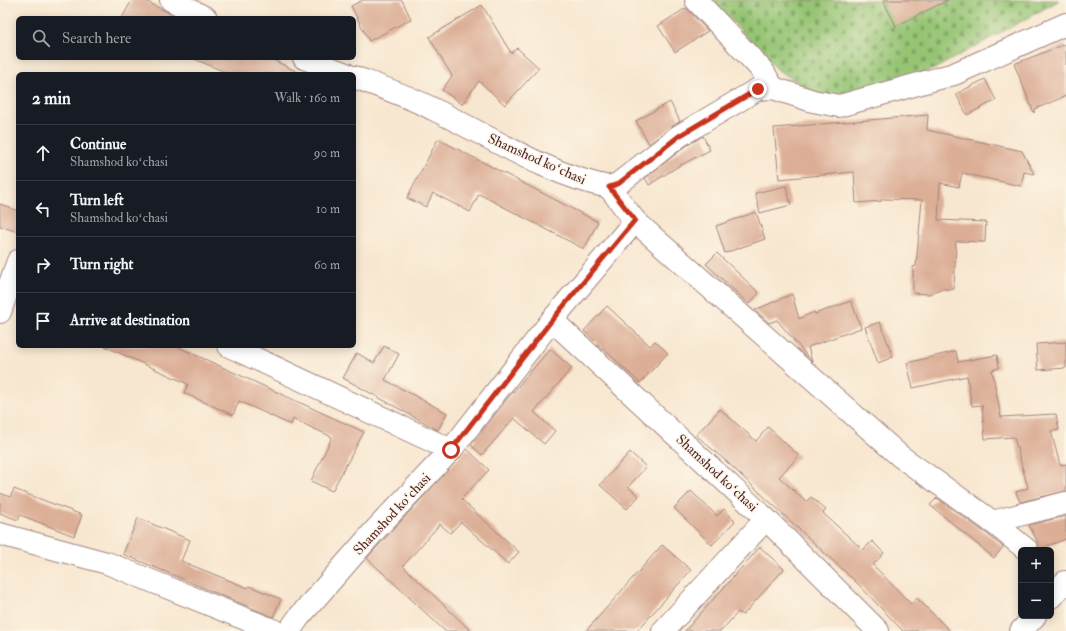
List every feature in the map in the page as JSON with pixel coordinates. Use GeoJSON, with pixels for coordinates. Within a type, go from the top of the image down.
{"type":"FeatureCollection","features":[{"type":"Feature","properties":{"kind":"street"},"geometry":{"type":"LineString","coordinates":[[171,0],[202,16]]}},
{"type":"Feature","properties":{"kind":"street"},"geometry":{"type":"LineString","coordinates":[[696,0],[763,71],[773,88]]}},
{"type":"Feature","properties":{"kind":"street"},"geometry":{"type":"LineString","coordinates":[[1023,547],[992,522],[900,456],[635,220],[609,187],[618,184],[673,140],[758,89],[773,88],[813,101],[839,106],[954,74],[1066,24]]}},
{"type":"Feature","properties":{"kind":"street"},"geometry":{"type":"LineString","coordinates":[[309,60],[341,72]]}},
{"type":"Feature","properties":{"kind":"street","name":"Shamshod koʻchasi"},"geometry":{"type":"LineString","coordinates":[[356,78],[397,92],[534,160],[590,183],[609,187]]}},
{"type":"Feature","properties":{"kind":"street","name":"Shamshod koʻchasi"},"geometry":{"type":"LineString","coordinates":[[289,631],[377,528],[451,450],[552,320],[635,220]]}},
{"type":"Feature","properties":{"kind":"street"},"geometry":{"type":"LineString","coordinates":[[0,312],[16,267]]}},
{"type":"Feature","properties":{"kind":"street","name":"Shamshod koʻchasi"},"geometry":{"type":"LineString","coordinates":[[552,320],[766,519],[878,631]]}},
{"type":"Feature","properties":{"kind":"street"},"geometry":{"type":"LineString","coordinates":[[233,348],[451,450]]}},
{"type":"Feature","properties":{"kind":"street"},"geometry":{"type":"LineString","coordinates":[[992,522],[1066,503]]}},
{"type":"Feature","properties":{"kind":"street"},"geometry":{"type":"LineString","coordinates":[[663,631],[766,519]]}},
{"type":"Feature","properties":{"kind":"street"},"geometry":{"type":"LineString","coordinates":[[0,534],[107,563],[275,631]]}},
{"type":"Feature","properties":{"kind":"street"},"geometry":{"type":"LineString","coordinates":[[1022,631],[1032,619]]}},
{"type":"Feature","properties":{"kind":"green space"},"geometry":{"type":"Polygon","coordinates":[[[712,0],[1060,0],[934,69],[843,98],[816,94],[778,70],[712,0]]]}},
{"type":"Feature","properties":{"kind":"building"},"geometry":{"type":"Polygon","coordinates":[[[132,0],[144,0],[174,16],[123,16],[132,0]]]}},
{"type":"Feature","properties":{"kind":"building"},"geometry":{"type":"Polygon","coordinates":[[[363,0],[402,0],[411,19],[369,41],[351,6],[363,0]]]}},
{"type":"Feature","properties":{"kind":"building"},"geometry":{"type":"Polygon","coordinates":[[[883,0],[948,0],[896,26],[883,0]]]}},
{"type":"Feature","properties":{"kind":"building"},"geometry":{"type":"Polygon","coordinates":[[[482,5],[511,53],[517,48],[539,68],[505,105],[479,81],[462,104],[442,90],[452,76],[429,37],[482,5]]]}},
{"type":"Feature","properties":{"kind":"building"},"geometry":{"type":"Polygon","coordinates":[[[686,8],[708,31],[675,52],[658,26],[686,8]]]}},
{"type":"Feature","properties":{"kind":"building"},"geometry":{"type":"Polygon","coordinates":[[[1066,44],[1066,96],[1035,109],[1034,113],[1014,64],[1066,44]]]}},
{"type":"Feature","properties":{"kind":"building"},"geometry":{"type":"Polygon","coordinates":[[[197,60],[273,60],[298,72],[225,72],[197,60]]]}},
{"type":"Feature","properties":{"kind":"building"},"geometry":{"type":"Polygon","coordinates":[[[985,79],[996,100],[967,115],[956,94],[985,79]]]}},
{"type":"Feature","properties":{"kind":"building"},"geometry":{"type":"Polygon","coordinates":[[[670,102],[680,121],[649,144],[636,121],[670,102]]]}},
{"type":"Feature","properties":{"kind":"building"},"geometry":{"type":"Polygon","coordinates":[[[928,115],[927,130],[1022,151],[1034,174],[1024,172],[1021,186],[962,173],[959,187],[940,183],[938,220],[986,222],[985,242],[956,241],[954,289],[940,289],[929,294],[913,293],[913,267],[916,266],[922,200],[882,199],[882,201],[856,203],[854,172],[779,179],[774,128],[928,115]]]}},
{"type":"Feature","properties":{"kind":"building"},"geometry":{"type":"Polygon","coordinates":[[[703,136],[710,150],[677,167],[649,185],[645,178],[686,146],[703,136]]]}},
{"type":"Feature","properties":{"kind":"building"},"geometry":{"type":"Polygon","coordinates":[[[438,139],[598,222],[584,249],[479,194],[470,212],[433,193],[426,207],[407,198],[438,139]]]}},
{"type":"Feature","properties":{"kind":"building"},"geometry":{"type":"Polygon","coordinates":[[[786,186],[791,205],[760,213],[755,193],[786,186]]]}},
{"type":"Feature","properties":{"kind":"building"},"geometry":{"type":"Polygon","coordinates":[[[0,204],[16,210],[16,231],[0,226],[0,204]]]}},
{"type":"Feature","properties":{"kind":"building"},"geometry":{"type":"Polygon","coordinates":[[[756,212],[765,239],[725,253],[716,226],[756,212]]]}},
{"type":"Feature","properties":{"kind":"building"},"geometry":{"type":"Polygon","coordinates":[[[717,253],[759,293],[749,304],[706,264],[717,253]]]}},
{"type":"Feature","properties":{"kind":"building"},"geometry":{"type":"Polygon","coordinates":[[[792,294],[799,319],[814,312],[815,314],[851,301],[861,328],[808,347],[812,362],[777,320],[769,323],[755,310],[792,294]]]}},
{"type":"Feature","properties":{"kind":"building"},"geometry":{"type":"Polygon","coordinates":[[[607,306],[650,346],[655,341],[668,353],[640,383],[584,331],[607,306]]]}},
{"type":"Feature","properties":{"kind":"building"},"geometry":{"type":"Polygon","coordinates":[[[880,322],[893,357],[878,363],[865,327],[880,322]]]}},
{"type":"Feature","properties":{"kind":"building"},"geometry":{"type":"Polygon","coordinates":[[[1066,342],[1066,368],[1038,370],[1036,344],[1066,342]]]}},
{"type":"Feature","properties":{"kind":"building"},"geometry":{"type":"Polygon","coordinates":[[[384,346],[399,354],[385,380],[447,413],[438,430],[343,378],[357,353],[374,363],[384,346]]]}},
{"type":"Feature","properties":{"kind":"building"},"geometry":{"type":"Polygon","coordinates":[[[108,348],[180,348],[364,432],[332,491],[311,481],[332,437],[293,419],[291,425],[239,401],[233,415],[184,393],[188,384],[108,348]]]}},
{"type":"Feature","properties":{"kind":"building"},"geometry":{"type":"Polygon","coordinates":[[[550,349],[572,368],[534,412],[555,431],[544,444],[514,418],[482,455],[471,445],[507,399],[550,349]]]}},
{"type":"Feature","properties":{"kind":"building"},"geometry":{"type":"Polygon","coordinates":[[[956,351],[958,362],[997,355],[999,368],[992,370],[1001,417],[1056,414],[1059,430],[1051,431],[1060,465],[1066,464],[1066,491],[1020,502],[1016,492],[1028,488],[1014,437],[985,439],[982,405],[972,406],[967,376],[913,388],[907,363],[956,351]]]}},
{"type":"Feature","properties":{"kind":"building"},"geometry":{"type":"Polygon","coordinates":[[[720,409],[756,441],[768,427],[799,456],[779,477],[806,502],[811,497],[826,510],[823,513],[863,550],[872,541],[884,553],[873,565],[911,604],[917,598],[950,631],[903,631],[857,583],[696,435],[720,409]]]}},
{"type":"Feature","properties":{"kind":"building"},"geometry":{"type":"Polygon","coordinates":[[[467,449],[489,470],[461,499],[519,552],[508,564],[461,522],[450,533],[440,524],[403,566],[471,631],[445,631],[367,558],[467,449]]]}},
{"type":"Feature","properties":{"kind":"building"},"geometry":{"type":"Polygon","coordinates":[[[630,452],[646,467],[628,487],[639,496],[627,509],[600,485],[630,452]]]}},
{"type":"Feature","properties":{"kind":"building"},"geometry":{"type":"Polygon","coordinates":[[[14,489],[82,515],[74,536],[20,515],[18,520],[0,513],[0,493],[10,497],[14,489]]]}},
{"type":"Feature","properties":{"kind":"building"},"geometry":{"type":"Polygon","coordinates":[[[691,491],[717,516],[724,509],[735,521],[712,545],[674,508],[691,491]]]}},
{"type":"Feature","properties":{"kind":"building"},"geometry":{"type":"Polygon","coordinates":[[[937,498],[1003,547],[994,558],[930,505],[937,498]]]}},
{"type":"Feature","properties":{"kind":"building"},"geometry":{"type":"Polygon","coordinates":[[[1066,516],[1066,539],[1044,547],[1039,547],[1029,525],[1066,516]]]}},
{"type":"Feature","properties":{"kind":"building"},"geometry":{"type":"Polygon","coordinates":[[[138,518],[190,540],[181,561],[248,588],[249,586],[281,599],[273,617],[123,554],[138,518]]]}},
{"type":"Feature","properties":{"kind":"building"},"geometry":{"type":"Polygon","coordinates":[[[662,545],[691,570],[637,631],[586,631],[662,545]]]}},
{"type":"Feature","properties":{"kind":"building"},"geometry":{"type":"Polygon","coordinates":[[[760,547],[784,569],[743,615],[738,612],[721,631],[685,631],[760,547]]]}},
{"type":"Feature","properties":{"kind":"route"},"geometry":{"type":"LineString","coordinates":[[451,450],[552,320],[635,220],[609,187],[618,184],[679,136],[758,89]]}}]}
